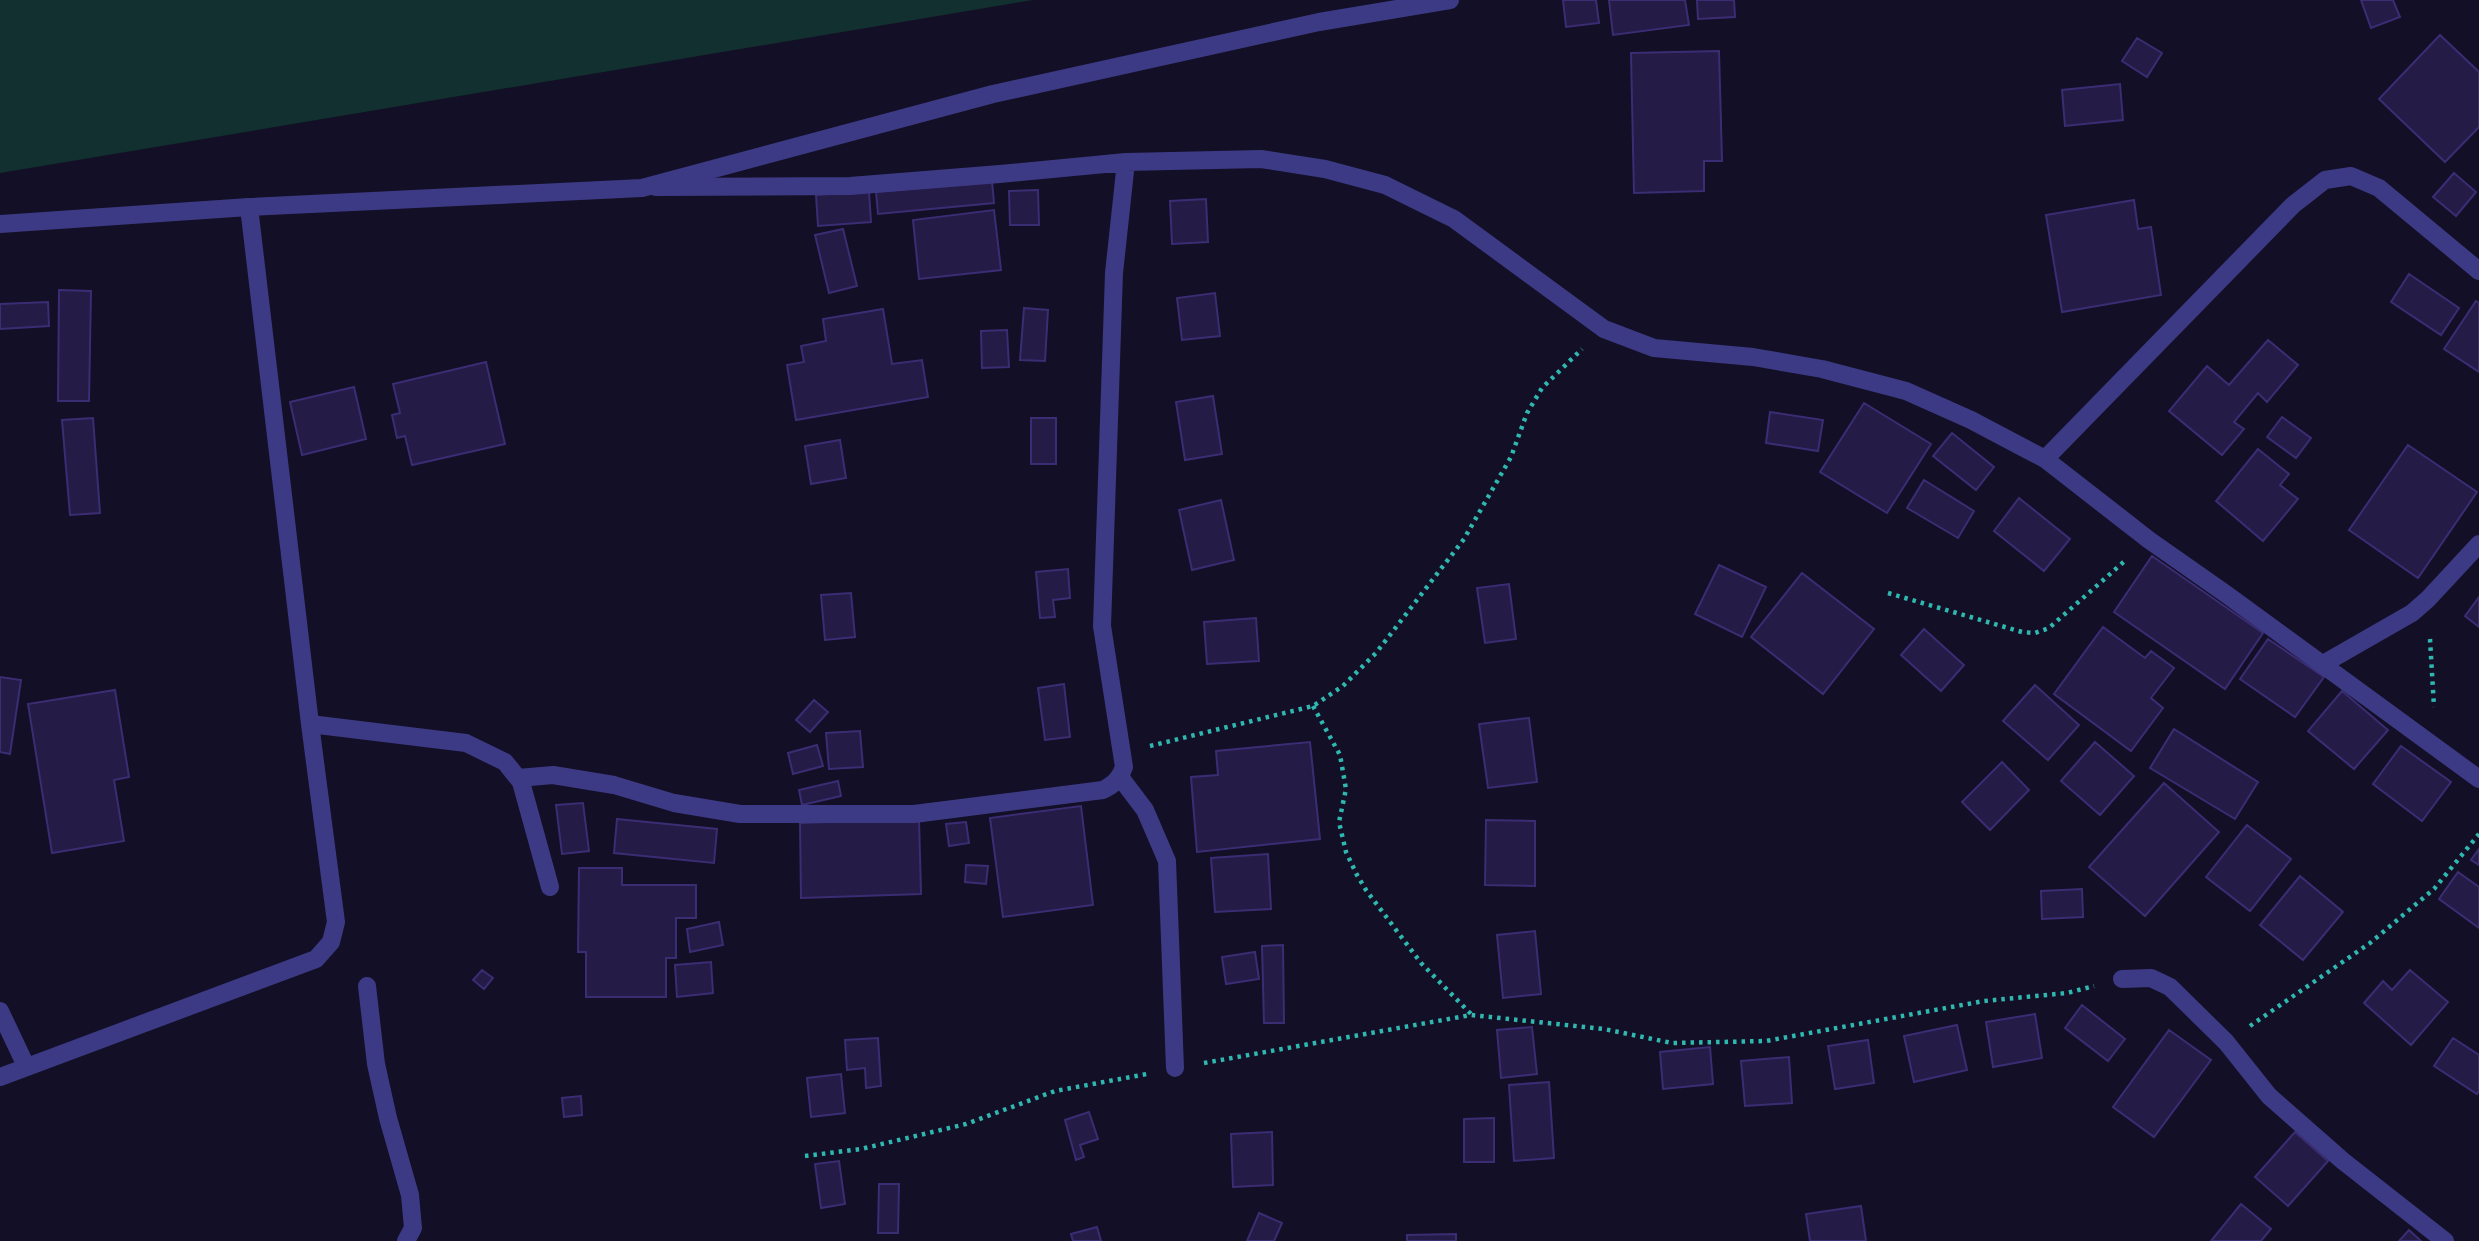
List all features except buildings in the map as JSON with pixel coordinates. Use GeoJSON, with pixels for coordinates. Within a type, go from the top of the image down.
{"type":"FeatureCollection","features":[{"type":"Feature","properties":{"kind":"street"},"geometry":{"type":"LineString","coordinates":[[642,187],[993,94],[1319,22],[1450,0]]}},
{"type":"Feature","properties":{"kind":"street"},"geometry":{"type":"LineString","coordinates":[[0,224],[249,207],[642,187],[850,186],[1126,162],[1261,159],[1325,169],[1385,185],[1454,219],[1604,329],[1654,348],[1753,357],[1822,369],[1906,391],[1971,420],[2045,459],[2149,540],[2479,779]]}},
{"type":"Feature","properties":{"kind":"street"},"geometry":{"type":"LineString","coordinates":[[518,778],[553,775],[614,785],[674,803],[740,814],[914,814],[1104,790],[1121,777],[1124,766],[1102,626],[1114,286],[1126,162]]}},
{"type":"Feature","properties":{"kind":"street"},"geometry":{"type":"LineString","coordinates":[[2045,459],[2293,205],[2325,180],[2351,176],[2379,188],[2479,271]]}},
{"type":"Feature","properties":{"kind":"street"},"geometry":{"type":"LineString","coordinates":[[0,1077],[316,959],[331,942],[336,922],[249,207]]}},
{"type":"Feature","properties":{"kind":"street"},"geometry":{"type":"LineString","coordinates":[[2323,664],[2412,613],[2479,544]]}},
{"type":"Feature","properties":{"kind":"street"},"geometry":{"type":"LineString","coordinates":[[310,724],[467,743],[505,762],[521,782],[550,887]]}},
{"type":"Feature","properties":{"kind":"street"},"geometry":{"type":"LineString","coordinates":[[1121,777],[1145,810],[1167,861],[1175,1069]]}},
{"type":"Feature","properties":{"kind":"street"},"geometry":{"type":"LineString","coordinates":[[2122,979],[2151,978],[2170,987],[2226,1042],[2269,1096],[2343,1161],[2445,1241]]}},
{"type":"Feature","properties":{"kind":"street"},"geometry":{"type":"LineString","coordinates":[[367,986],[376,1064],[410,1195],[413,1228],[406,1241]]}},
{"type":"Feature","properties":{"kind":"street"},"geometry":{"type":"LineString","coordinates":[[0,1010],[26,1066]]}},
{"type":"Feature","properties":{"kind":"path"},"geometry":{"type":"LineString","coordinates":[[1122,753],[1313,706],[1343,687],[1376,653],[1464,539],[1511,457],[1527,413],[1542,387],[1604,329]]}},
{"type":"Feature","properties":{"kind":"path"},"geometry":{"type":"LineString","coordinates":[[1888,593],[2022,632],[2035,633],[2049,628],[2149,540]]}},
{"type":"Feature","properties":{"kind":"path"},"geometry":{"type":"LineString","coordinates":[[2428,599],[2437,747]]}},
{"type":"Feature","properties":{"kind":"path"},"geometry":{"type":"LineString","coordinates":[[1313,706],[1340,755],[1346,789],[1339,822],[1346,852],[1357,875],[1421,963],[1471,1015]]}},
{"type":"Feature","properties":{"kind":"path"},"geometry":{"type":"LineString","coordinates":[[2226,1042],[2370,943],[2434,889],[2479,834]]}},
{"type":"Feature","properties":{"kind":"path"},"geometry":{"type":"LineString","coordinates":[[805,1156],[861,1149],[966,1124],[1055,1091],[1471,1015],[1604,1029],[1672,1043],[1766,1041],[1984,1002],[2067,993],[2122,979]]}},
{"type":"Feature","properties":{"kind":"green space"},"geometry":{"type":"Polygon","coordinates":[[[0,0],[1033,0],[0,173],[0,0]]]}}]}
